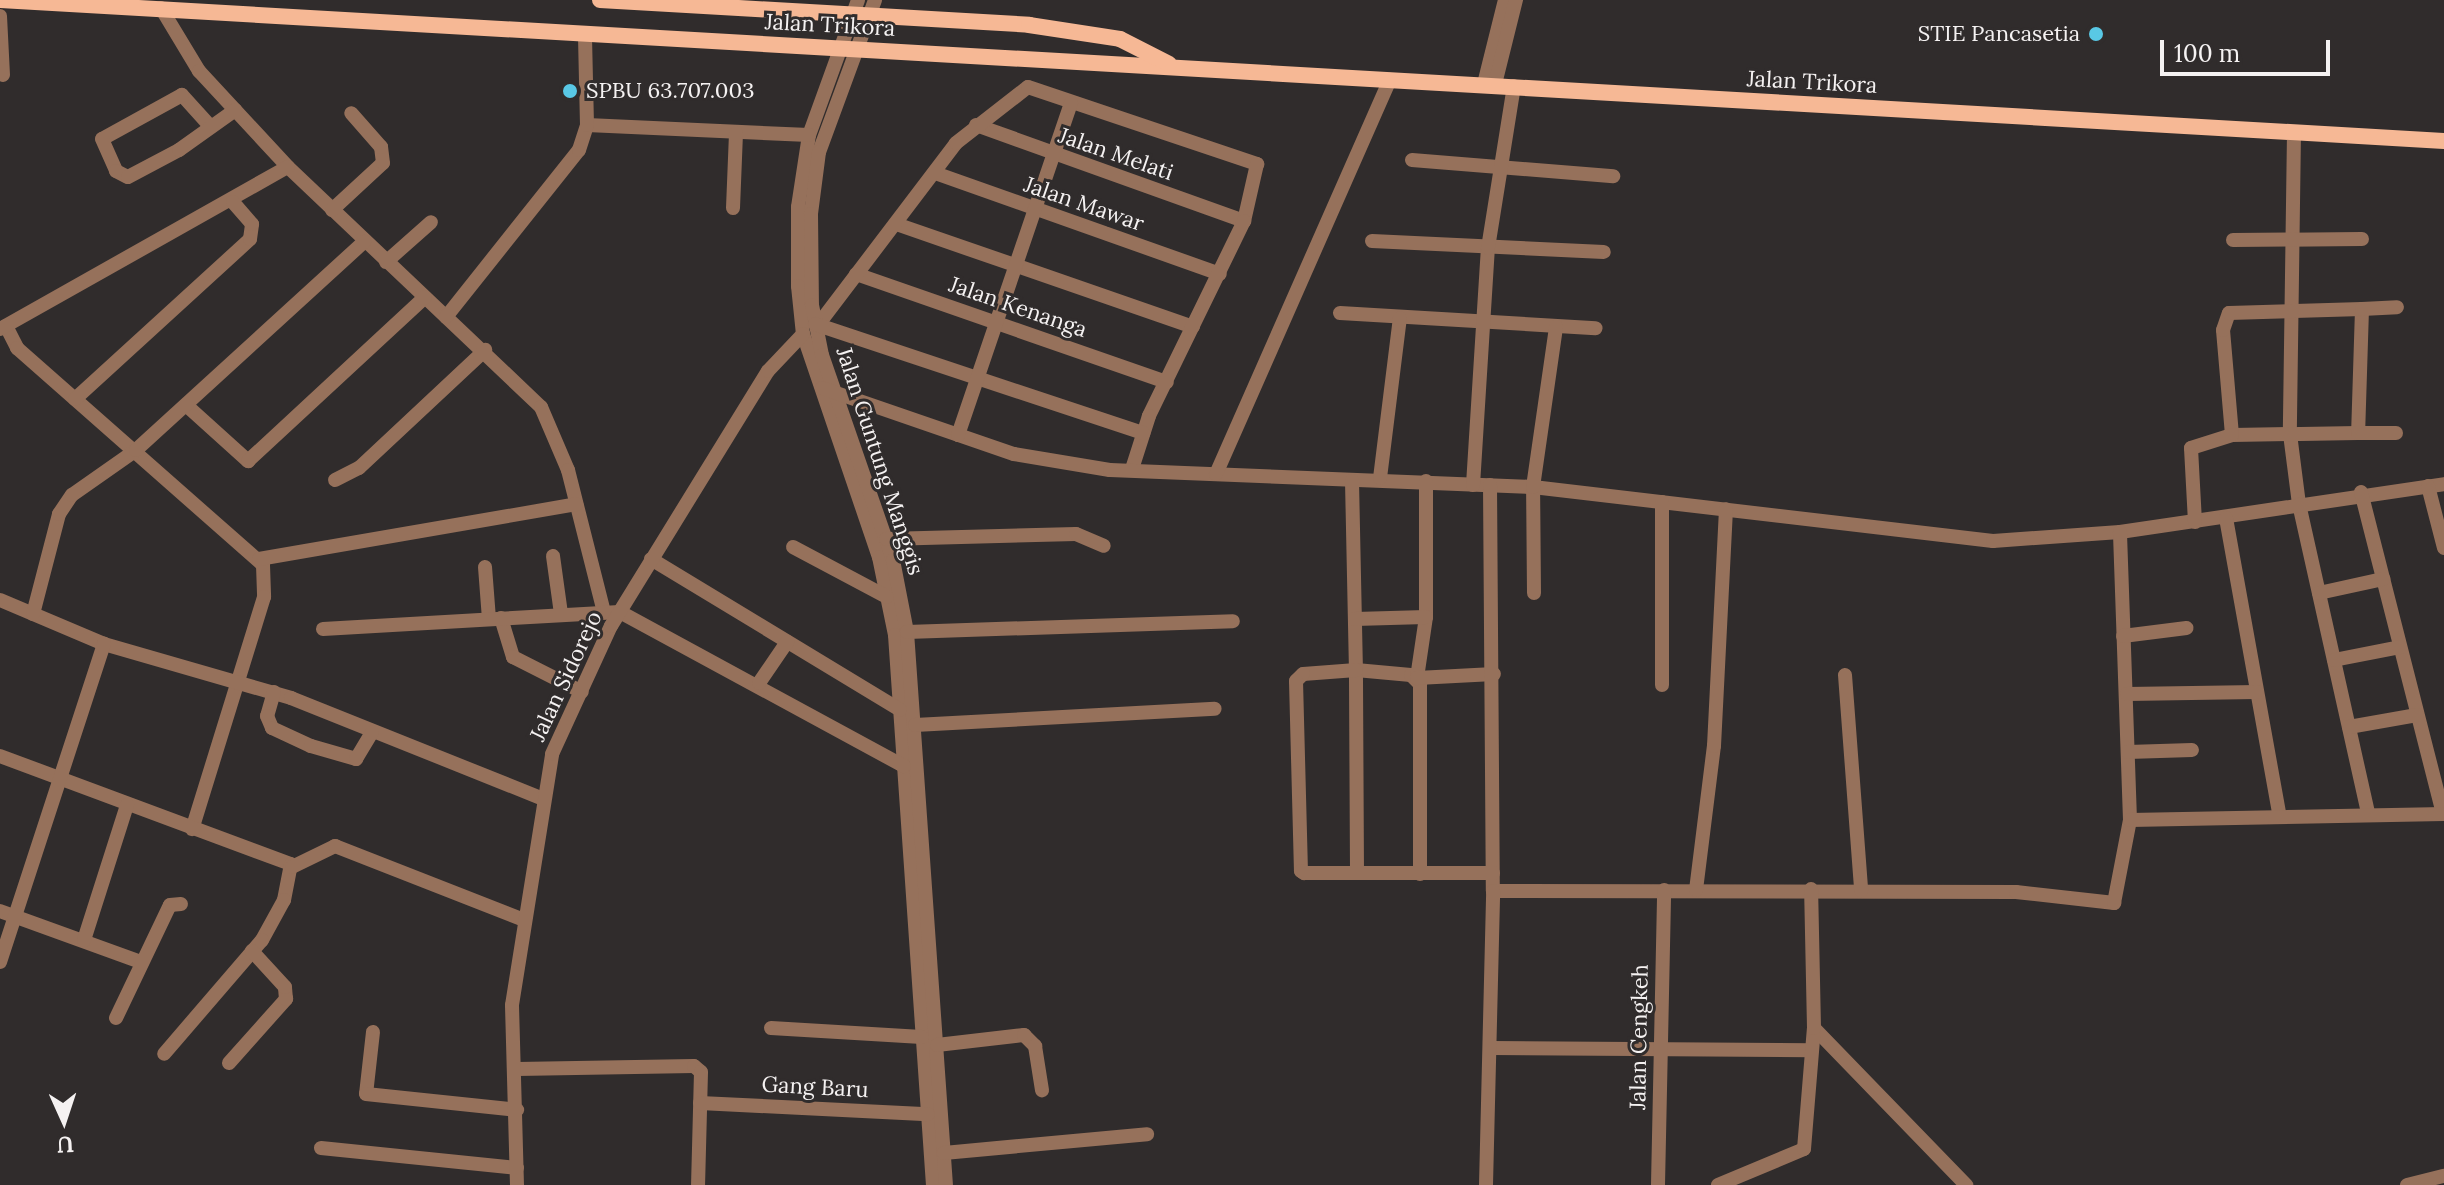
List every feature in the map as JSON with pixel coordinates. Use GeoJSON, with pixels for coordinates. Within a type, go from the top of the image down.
{"type":"FeatureCollection","features":[{"type":"Feature","properties":{"kind":"main road","name":"Jalan Trikora"},"geometry":{"type":"LineString","coordinates":[[0,0],[88,2],[835,49],[1490,84],[2444,141]]}},
{"type":"Feature","properties":{"kind":"main road","name":"Jalan Trikora"},"geometry":{"type":"LineString","coordinates":[[600,0],[771,6],[1029,25],[1120,39],[1178,68]]}},
{"type":"Feature","properties":{"kind":"main road"},"geometry":{"type":"LineString","coordinates":[[1117,64],[1120,39]]}},
{"type":"Feature","properties":{"kind":"street","name":"Jalan Guntung Manggis"},"geometry":{"type":"LineString","coordinates":[[875,0],[857,12],[835,49],[809,135],[796,236],[829,390],[887,597],[937,1045],[946,1185]]}},
{"type":"Feature","properties":{"kind":"street"},"geometry":{"type":"LineString","coordinates":[[1490,84],[1505,0]]}},
{"type":"Feature","properties":{"kind":"street"},"geometry":{"type":"LineString","coordinates":[[1490,84],[1516,0]]}},
{"type":"Feature","properties":{"kind":"street"},"geometry":{"type":"LineString","coordinates":[[161,8],[199,71],[288,167],[364,242],[485,350],[541,407],[576,504],[604,612]]}},
{"type":"Feature","properties":{"kind":"street","name":"Jalan Guntung Manggis"},"geometry":{"type":"LineString","coordinates":[[813,326],[813,192],[854,48],[857,12]]}},
{"type":"Feature","properties":{"kind":"street"},"geometry":{"type":"LineString","coordinates":[[0,16],[3,75]]}},
{"type":"Feature","properties":{"kind":"street"},"geometry":{"type":"LineString","coordinates":[[446,317],[579,150],[587,125],[585,34]]}},
{"type":"Feature","properties":{"kind":"street"},"geometry":{"type":"LineString","coordinates":[[1216,474],[1390,80]]}},
{"type":"Feature","properties":{"kind":"street","name":"Jalan Sidorejo"},"geometry":{"type":"LineString","coordinates":[[517,1185],[517,1069],[512,1005],[543,799],[552,754],[620,612],[768,371],[813,326],[899,225],[935,173],[976,125],[1031,86],[1071,103]]}},
{"type":"Feature","properties":{"kind":"street"},"geometry":{"type":"LineString","coordinates":[[1473,485],[1488,248],[1514,86]]}},
{"type":"Feature","properties":{"kind":"street"},"geometry":{"type":"LineString","coordinates":[[210,126],[182,95],[102,139],[116,171],[128,177],[210,126],[235,110]]}},
{"type":"Feature","properties":{"kind":"street"},"geometry":{"type":"LineString","coordinates":[[958,435],[1019,266],[1071,103],[1257,164],[1244,221],[1143,433],[1132,469]]}},
{"type":"Feature","properties":{"kind":"street"},"geometry":{"type":"LineString","coordinates":[[332,210],[383,163],[381,147],[351,113]]}},
{"type":"Feature","properties":{"kind":"street"},"geometry":{"type":"LineString","coordinates":[[587,125],[809,135]]}},
{"type":"Feature","properties":{"kind":"street","name":"Jalan Melati"},"geometry":{"type":"LineString","coordinates":[[976,125],[1056,157],[1244,221]]}},
{"type":"Feature","properties":{"kind":"street"},"geometry":{"type":"LineString","coordinates":[[2294,132],[2290,240],[2290,434],[2299,504],[2368,813]]}},
{"type":"Feature","properties":{"kind":"street"},"geometry":{"type":"LineString","coordinates":[[733,208],[736,133]]}},
{"type":"Feature","properties":{"kind":"street"},"geometry":{"type":"LineString","coordinates":[[1412,160],[1613,176]]}},
{"type":"Feature","properties":{"kind":"street"},"geometry":{"type":"LineString","coordinates":[[192,829],[241,681],[264,597],[259,559],[17,348],[3,328],[233,202],[288,167]]}},
{"type":"Feature","properties":{"kind":"street","name":"Jalan Mawar"},"geometry":{"type":"LineString","coordinates":[[935,173],[1035,212],[1220,274]]}},
{"type":"Feature","properties":{"kind":"street"},"geometry":{"type":"LineString","coordinates":[[75,399],[250,239],[252,224],[233,202]]}},
{"type":"Feature","properties":{"kind":"street"},"geometry":{"type":"LineString","coordinates":[[386,262],[431,222]]}},
{"type":"Feature","properties":{"kind":"street"},"geometry":{"type":"LineString","coordinates":[[899,225],[1193,327]]}},
{"type":"Feature","properties":{"kind":"street"},"geometry":{"type":"LineString","coordinates":[[2233,240],[2362,239]]}},
{"type":"Feature","properties":{"kind":"street"},"geometry":{"type":"LineString","coordinates":[[1372,241],[1604,252]]}},
{"type":"Feature","properties":{"kind":"street"},"geometry":{"type":"LineString","coordinates":[[33,614],[63,504],[136,450],[364,242]]}},
{"type":"Feature","properties":{"kind":"street","name":"Jalan Kenanga"},"geometry":{"type":"LineString","coordinates":[[856,274],[1167,382]]}},
{"type":"Feature","properties":{"kind":"street"},"geometry":{"type":"LineString","coordinates":[[186,405],[248,461],[425,297]]}},
{"type":"Feature","properties":{"kind":"street"},"geometry":{"type":"LineString","coordinates":[[2232,435],[2224,319],[2234,310],[2397,307]]}},
{"type":"Feature","properties":{"kind":"street"},"geometry":{"type":"LineString","coordinates":[[2358,433],[2362,309]]}},
{"type":"Feature","properties":{"kind":"street"},"geometry":{"type":"LineString","coordinates":[[1340,313],[1483,326],[1596,328]]}},
{"type":"Feature","properties":{"kind":"street"},"geometry":{"type":"LineString","coordinates":[[1380,478],[1400,318]]}},
{"type":"Feature","properties":{"kind":"street"},"geometry":{"type":"LineString","coordinates":[[813,326],[1143,433]]}},
{"type":"Feature","properties":{"kind":"street"},"geometry":{"type":"LineString","coordinates":[[1534,593],[1533,487],[1556,327]]}},
{"type":"Feature","properties":{"kind":"street"},"geometry":{"type":"LineString","coordinates":[[335,480],[359,468],[485,350]]}},
{"type":"Feature","properties":{"kind":"street","name":"Jalan Guntung Manggis"},"geometry":{"type":"LineString","coordinates":[[829,390],[886,539],[907,632],[915,725],[922,1037],[933,1185]]}},
{"type":"Feature","properties":{"kind":"street"},"geometry":{"type":"LineString","coordinates":[[829,390],[958,435],[1056,462],[1216,474],[1352,481],[1380,478],[1533,487],[1993,541],[2120,532],[2226,518],[2361,492],[2444,484]]}},
{"type":"Feature","properties":{"kind":"street"},"geometry":{"type":"LineString","coordinates":[[2195,522],[2191,448],[2232,435],[2396,433]]}},
{"type":"Feature","properties":{"kind":"street"},"geometry":{"type":"LineString","coordinates":[[1352,481],[1357,872]]}},
{"type":"Feature","properties":{"kind":"street"},"geometry":{"type":"LineString","coordinates":[[1420,874],[1417,678],[1426,617],[1426,481]]}},
{"type":"Feature","properties":{"kind":"street"},"geometry":{"type":"LineString","coordinates":[[1486,1185],[1492,1048],[1493,891],[1494,674],[1490,485]]}},
{"type":"Feature","properties":{"kind":"street"},"geometry":{"type":"LineString","coordinates":[[2428,486],[2444,548]]}},
{"type":"Feature","properties":{"kind":"street"},"geometry":{"type":"LineString","coordinates":[[2130,820],[2279,813],[2443,814],[2361,492]]}},
{"type":"Feature","properties":{"kind":"street"},"geometry":{"type":"LineString","coordinates":[[1662,502],[1662,685]]}},
{"type":"Feature","properties":{"kind":"street"},"geometry":{"type":"LineString","coordinates":[[259,559],[576,504]]}},
{"type":"Feature","properties":{"kind":"street"},"geometry":{"type":"LineString","coordinates":[[1696,890],[1714,746],[1726,509]]}},
{"type":"Feature","properties":{"kind":"street"},"geometry":{"type":"LineString","coordinates":[[2226,518],[2279,813]]}},
{"type":"Feature","properties":{"kind":"street"},"geometry":{"type":"LineString","coordinates":[[1493,891],[1811,889],[2016,892],[2108,906],[2118,899],[2130,820],[2120,532]]}},
{"type":"Feature","properties":{"kind":"street"},"geometry":{"type":"LineString","coordinates":[[886,539],[1076,534],[1104,546]]}},
{"type":"Feature","properties":{"kind":"street"},"geometry":{"type":"LineString","coordinates":[[793,547],[887,597]]}},
{"type":"Feature","properties":{"kind":"street"},"geometry":{"type":"LineString","coordinates":[[553,556],[561,614]]}},
{"type":"Feature","properties":{"kind":"street"},"geometry":{"type":"LineString","coordinates":[[651,559],[900,710]]}},
{"type":"Feature","properties":{"kind":"street"},"geometry":{"type":"LineString","coordinates":[[485,567],[495,618],[513,657],[582,692]]}},
{"type":"Feature","properties":{"kind":"street"},"geometry":{"type":"LineString","coordinates":[[2319,593],[2383,579]]}},
{"type":"Feature","properties":{"kind":"street"},"geometry":{"type":"LineString","coordinates":[[0,600],[104,644],[274,692],[543,799]]}},
{"type":"Feature","properties":{"kind":"street"},"geometry":{"type":"LineString","coordinates":[[323,629],[620,612],[759,683],[904,766]]}},
{"type":"Feature","properties":{"kind":"street"},"geometry":{"type":"LineString","coordinates":[[1355,619],[1426,617]]}},
{"type":"Feature","properties":{"kind":"street"},"geometry":{"type":"LineString","coordinates":[[907,632],[1233,621]]}},
{"type":"Feature","properties":{"kind":"street"},"geometry":{"type":"LineString","coordinates":[[2123,636],[2186,628]]}},
{"type":"Feature","properties":{"kind":"street"},"geometry":{"type":"LineString","coordinates":[[759,683],[787,642]]}},
{"type":"Feature","properties":{"kind":"street"},"geometry":{"type":"LineString","coordinates":[[0,962],[104,644]]}},
{"type":"Feature","properties":{"kind":"street"},"geometry":{"type":"LineString","coordinates":[[2334,660],[2400,647]]}},
{"type":"Feature","properties":{"kind":"street"},"geometry":{"type":"LineString","coordinates":[[1493,873],[1420,874],[1299,868],[1296,681],[1356,670],[1417,678],[1494,674]]}},
{"type":"Feature","properties":{"kind":"street"},"geometry":{"type":"LineString","coordinates":[[1845,675],[1861,890]]}},
{"type":"Feature","properties":{"kind":"street"},"geometry":{"type":"LineString","coordinates":[[274,692],[267,716],[272,728],[311,746],[356,759],[372,732]]}},
{"type":"Feature","properties":{"kind":"street"},"geometry":{"type":"LineString","coordinates":[[2127,694],[2257,692]]}},
{"type":"Feature","properties":{"kind":"street"},"geometry":{"type":"LineString","coordinates":[[915,725],[1215,709]]}},
{"type":"Feature","properties":{"kind":"street"},"geometry":{"type":"LineString","coordinates":[[2349,727],[2417,715]]}},
{"type":"Feature","properties":{"kind":"street"},"geometry":{"type":"LineString","coordinates":[[2128,752],[2192,750]]}},
{"type":"Feature","properties":{"kind":"street"},"geometry":{"type":"LineString","coordinates":[[0,756],[292,867],[335,846],[524,920]]}},
{"type":"Feature","properties":{"kind":"street"},"geometry":{"type":"LineString","coordinates":[[84,940],[127,805]]}},
{"type":"Feature","properties":{"kind":"street"},"geometry":{"type":"LineString","coordinates":[[164,1054],[252,951],[284,900],[292,867]]}},
{"type":"Feature","properties":{"kind":"street"},"geometry":{"type":"LineString","coordinates":[[1718,1185],[1804,1149],[1814,1028],[1811,889]]}},
{"type":"Feature","properties":{"kind":"street","name":"Jalan Cengkeh"},"geometry":{"type":"LineString","coordinates":[[1658,1185],[1664,890]]}},
{"type":"Feature","properties":{"kind":"street"},"geometry":{"type":"LineString","coordinates":[[116,1018],[170,905],[181,904]]}},
{"type":"Feature","properties":{"kind":"street"},"geometry":{"type":"LineString","coordinates":[[0,911],[141,962]]}},
{"type":"Feature","properties":{"kind":"street"},"geometry":{"type":"LineString","coordinates":[[229,1063],[286,999],[285,987],[252,951]]}},
{"type":"Feature","properties":{"kind":"street"},"geometry":{"type":"LineString","coordinates":[[771,1028],[922,1037]]}},
{"type":"Feature","properties":{"kind":"street"},"geometry":{"type":"LineString","coordinates":[[1814,1028],[1966,1185]]}},
{"type":"Feature","properties":{"kind":"street"},"geometry":{"type":"LineString","coordinates":[[373,1032],[366,1094],[517,1110]]}},
{"type":"Feature","properties":{"kind":"street"},"geometry":{"type":"LineString","coordinates":[[937,1045],[1024,1035],[1035,1046],[1042,1090]]}},
{"type":"Feature","properties":{"kind":"street"},"geometry":{"type":"LineString","coordinates":[[1492,1048],[1811,1050]]}},
{"type":"Feature","properties":{"kind":"street"},"geometry":{"type":"LineString","coordinates":[[517,1069],[690,1064],[701,1072],[698,1185]]}},
{"type":"Feature","properties":{"kind":"street","name":"Gang Baru"},"geometry":{"type":"LineString","coordinates":[[700,1103],[928,1114]]}},
{"type":"Feature","properties":{"kind":"street"},"geometry":{"type":"LineString","coordinates":[[944,1153],[1147,1134]]}},
{"type":"Feature","properties":{"kind":"street"},"geometry":{"type":"LineString","coordinates":[[321,1148],[517,1168]]}},
{"type":"Feature","properties":{"kind":"street"},"geometry":{"type":"LineString","coordinates":[[2407,1185],[2444,1176]]}},
{"type":"Feature","properties":{"kind":"place","name":"STIE Pancasetia"},"geometry":{"type":"Point","coordinates":[2096,34]}},
{"type":"Feature","properties":{"kind":"place","name":"SPBU 63.707.003"},"geometry":{"type":"Point","coordinates":[570,91]}}]}
